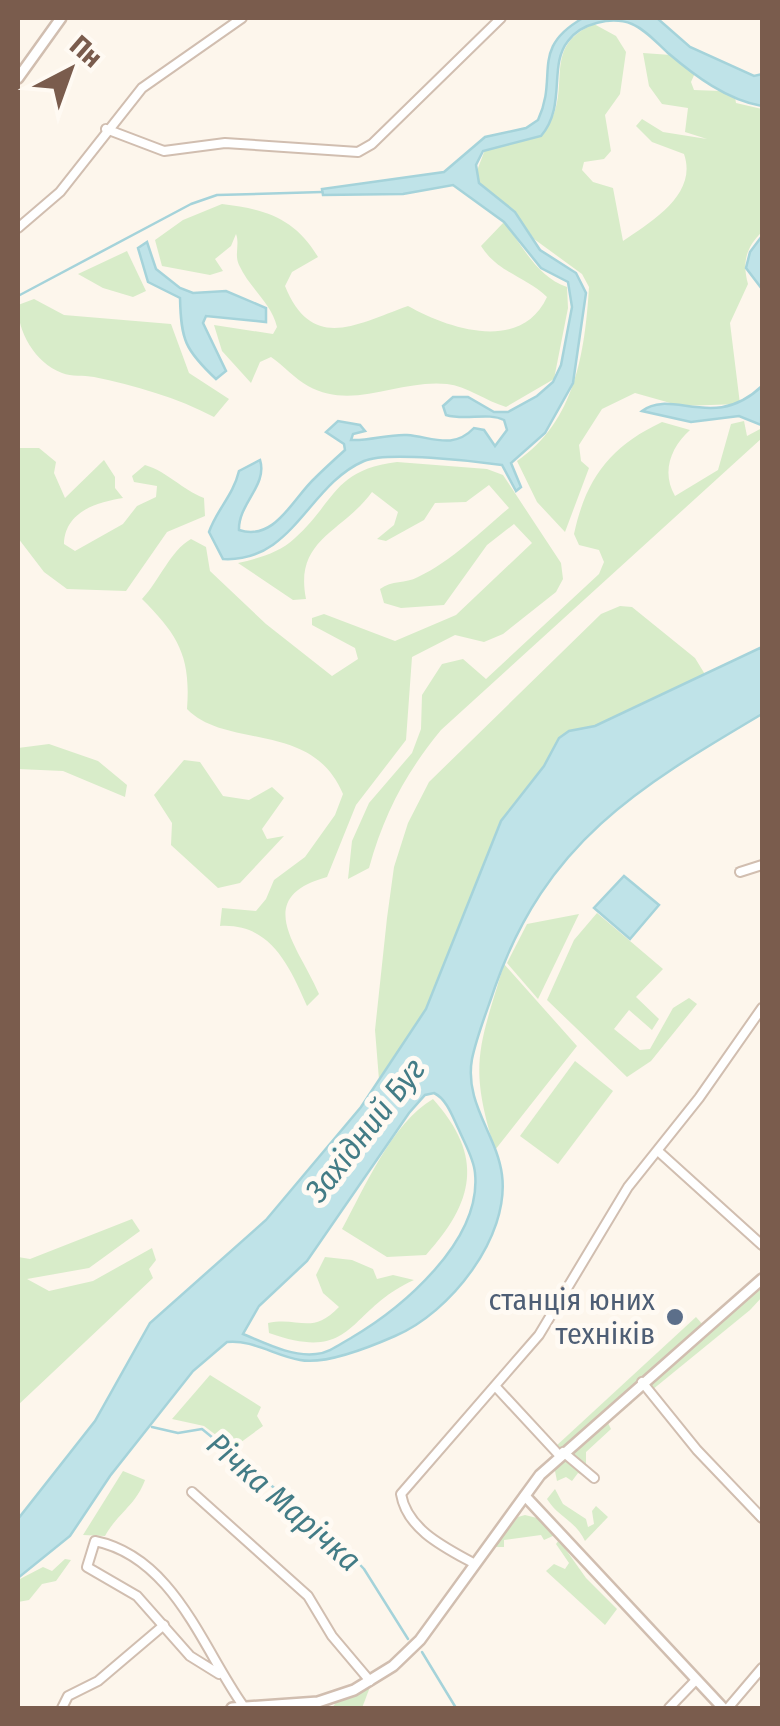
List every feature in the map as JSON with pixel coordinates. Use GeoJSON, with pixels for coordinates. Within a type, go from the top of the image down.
{"type":"FeatureCollection","features":[{"type":"Feature","properties":{"kind":"street"},"geometry":{"type":"LineString","coordinates":[[18,78],[61,18]]}},
{"type":"Feature","properties":{"kind":"street"},"geometry":{"type":"LineString","coordinates":[[18,228],[60,192],[142,88],[242,18]]}},
{"type":"Feature","properties":{"kind":"street"},"geometry":{"type":"LineString","coordinates":[[106,129],[164,151],[224,143],[358,152],[372,144],[502,18]]}},
{"type":"Feature","properties":{"kind":"street"},"geometry":{"type":"LineString","coordinates":[[740,872],[762,865]]}},
{"type":"Feature","properties":{"kind":"street"},"geometry":{"type":"LineString","coordinates":[[475,1564],[433,1541],[403,1505],[401,1494],[539,1334],[628,1187],[762,1008]]}},
{"type":"Feature","properties":{"kind":"street"},"geometry":{"type":"LineString","coordinates":[[658,1151],[762,1246]]}},
{"type":"Feature","properties":{"kind":"street"},"geometry":{"type":"LineString","coordinates":[[219,1674],[190,1656],[137,1596],[88,1568],[95,1541],[159,1577],[188,1615],[237,1706],[321,1705],[370,1681],[420,1640],[525,1496],[562,1454],[762,1279]]}},
{"type":"Feature","properties":{"kind":"street"},"geometry":{"type":"LineString","coordinates":[[642,1382],[697,1450],[762,1518]]}},
{"type":"Feature","properties":{"kind":"street"},"geometry":{"type":"LineString","coordinates":[[496,1386],[562,1454],[594,1478]]}},
{"type":"Feature","properties":{"kind":"street"},"geometry":{"type":"LineString","coordinates":[[192,1492],[308,1596],[332,1636],[370,1681]]}},
{"type":"Feature","properties":{"kind":"street"},"geometry":{"type":"LineString","coordinates":[[525,1496],[694,1682],[726,1708],[762,1668]]}},
{"type":"Feature","properties":{"kind":"street"},"geometry":{"type":"LineString","coordinates":[[62,1708],[68,1696],[98,1681],[164,1625]]}},
{"type":"Feature","properties":{"kind":"street"},"geometry":{"type":"LineString","coordinates":[[669,1708],[694,1682]]}},
{"type":"Feature","properties":{"kind":"green space"},"geometry":{"type":"Polygon","coordinates":[[[594,24],[616,36],[626,52],[620,94],[605,115],[611,151],[604,159],[584,162],[582,170],[593,182],[613,188],[623,241],[670,205],[684,182],[687,168],[684,154],[652,142],[636,126],[642,119],[663,132],[707,139],[685,132],[688,108],[662,104],[649,86],[643,53],[671,55],[695,73],[691,82],[694,90],[721,91],[735,97],[736,103],[762,109],[762,232],[747,256],[748,284],[730,323],[740,404],[681,406],[635,393],[602,409],[579,445],[581,461],[589,468],[565,532],[537,502],[517,461],[537,445],[564,406],[580,360],[589,287],[582,274],[534,239],[515,212],[482,188],[475,176],[486,147],[532,139],[549,125],[563,55],[578,33],[594,24]]]}},
{"type":"Feature","properties":{"kind":"green space"},"geometry":{"type":"Polygon","coordinates":[[[222,204],[265,213],[299,233],[318,257],[292,272],[285,286],[308,320],[337,328],[408,306],[463,328],[502,331],[520,325],[535,314],[547,297],[495,262],[481,246],[504,222],[539,268],[567,287],[568,308],[554,379],[506,407],[447,384],[359,395],[325,393],[303,383],[271,357],[260,362],[251,383],[222,351],[214,325],[273,334],[277,327],[239,265],[236,234],[231,246],[215,259],[223,271],[210,275],[162,266],[155,240],[183,220],[222,204]]]}},
{"type":"Feature","properties":{"kind":"green space"},"geometry":{"type":"Polygon","coordinates":[[[127,251],[146,291],[133,297],[103,288],[78,274],[127,251]]]}},
{"type":"Feature","properties":{"kind":"green space"},"geometry":{"type":"Polygon","coordinates":[[[34,299],[64,315],[171,324],[189,373],[229,399],[214,417],[140,388],[52,368],[29,345],[18,315],[18,305],[34,299]]]}},
{"type":"Feature","properties":{"kind":"green space"},"geometry":{"type":"Polygon","coordinates":[[[744,421],[747,436],[762,428],[762,438],[441,730],[397,795],[369,868],[348,879],[352,841],[369,803],[412,753],[421,729],[422,695],[442,664],[463,659],[486,679],[599,574],[604,562],[599,550],[579,545],[574,534],[586,496],[603,466],[628,442],[662,422],[690,430],[670,460],[669,478],[675,496],[718,470],[731,424],[744,421]]]}},
{"type":"Feature","properties":{"kind":"green space"},"geometry":{"type":"Polygon","coordinates":[[[18,448],[39,448],[56,462],[54,473],[65,498],[104,460],[115,477],[115,488],[123,498],[85,510],[70,523],[64,544],[75,551],[123,524],[137,506],[156,497],[157,486],[134,482],[132,476],[145,465],[204,498],[205,516],[167,532],[126,591],[67,589],[44,572],[18,538],[18,448]]]}},
{"type":"Feature","properties":{"kind":"green space"},"geometry":{"type":"Polygon","coordinates":[[[397,462],[487,469],[503,475],[561,563],[563,579],[556,592],[503,634],[484,642],[455,635],[412,657],[406,740],[356,805],[327,877],[304,886],[291,898],[286,911],[293,942],[319,994],[307,1006],[285,962],[265,939],[252,931],[220,926],[222,908],[256,911],[274,880],[305,857],[335,815],[343,794],[329,771],[311,755],[291,745],[224,729],[187,709],[187,675],[180,648],[142,599],[177,551],[191,539],[206,547],[210,571],[266,624],[332,676],[358,659],[355,648],[312,625],[312,618],[324,614],[395,641],[456,615],[532,543],[514,524],[487,545],[444,605],[401,608],[384,603],[380,589],[413,579],[442,563],[509,508],[489,485],[466,502],[435,503],[424,520],[386,541],[377,539],[394,525],[398,512],[372,492],[314,550],[304,579],[306,599],[293,600],[238,563],[289,543],[347,480],[376,466],[397,462]]]}},
{"type":"Feature","properties":{"kind":"green space"},"geometry":{"type":"Polygon","coordinates":[[[620,606],[632,607],[695,658],[706,676],[430,1020],[380,1092],[375,1030],[394,867],[408,823],[429,782],[601,614],[620,606]]]}},
{"type":"Feature","properties":{"kind":"green space"},"geometry":{"type":"Polygon","coordinates":[[[49,744],[98,761],[127,785],[125,797],[63,771],[18,769],[18,748],[49,744]]]}},
{"type":"Feature","properties":{"kind":"green space"},"geometry":{"type":"Polygon","coordinates":[[[184,760],[200,762],[223,796],[249,800],[272,787],[284,798],[262,829],[267,839],[284,836],[240,883],[218,888],[171,845],[172,823],[154,795],[184,760]]]}},
{"type":"Feature","properties":{"kind":"green space"},"geometry":{"type":"Polygon","coordinates":[[[597,913],[663,969],[636,997],[659,1019],[652,1030],[629,1010],[614,1029],[640,1050],[650,1049],[673,1008],[689,998],[697,1004],[651,1061],[627,1077],[547,1000],[574,940],[597,913]]]}},
{"type":"Feature","properties":{"kind":"green space"},"geometry":{"type":"Polygon","coordinates":[[[579,914],[538,999],[507,963],[527,924],[579,914]]]}},
{"type":"Feature","properties":{"kind":"green space"},"geometry":{"type":"Polygon","coordinates":[[[504,964],[577,1046],[495,1150],[479,1076],[483,1037],[504,964]]]}},
{"type":"Feature","properties":{"kind":"green space"},"geometry":{"type":"Polygon","coordinates":[[[575,1061],[613,1091],[558,1164],[520,1136],[575,1061]]]}},
{"type":"Feature","properties":{"kind":"green space"},"geometry":{"type":"Polygon","coordinates":[[[433,1099],[461,1140],[467,1179],[463,1198],[455,1216],[426,1255],[387,1257],[342,1229],[392,1140],[433,1099]]]}},
{"type":"Feature","properties":{"kind":"green space"},"geometry":{"type":"Polygon","coordinates":[[[132,1219],[140,1231],[89,1268],[27,1279],[49,1291],[93,1281],[152,1248],[156,1260],[149,1269],[153,1278],[18,1405],[18,1257],[30,1259],[132,1219]]]}},
{"type":"Feature","properties":{"kind":"green space"},"geometry":{"type":"Polygon","coordinates":[[[325,1257],[352,1260],[373,1269],[377,1279],[393,1275],[414,1280],[392,1292],[335,1338],[298,1341],[269,1333],[268,1323],[312,1323],[339,1307],[323,1293],[316,1275],[325,1257]]]}},
{"type":"Feature","properties":{"kind":"green space"},"geometry":{"type":"Polygon","coordinates":[[[762,1282],[762,1297],[750,1310],[652,1390],[646,1383],[762,1282]]]}},
{"type":"Feature","properties":{"kind":"green space"},"geometry":{"type":"Polygon","coordinates":[[[696,1317],[703,1325],[559,1450],[555,1447],[696,1317]]]}},
{"type":"Feature","properties":{"kind":"green space"},"geometry":{"type":"Polygon","coordinates":[[[210,1375],[261,1407],[257,1416],[263,1426],[233,1448],[204,1426],[172,1419],[210,1375]]]}},
{"type":"Feature","properties":{"kind":"green space"},"geometry":{"type":"Polygon","coordinates":[[[628,1397],[632,1403],[608,1423],[611,1429],[586,1452],[586,1477],[578,1473],[572,1481],[566,1477],[557,1481],[554,1466],[563,1457],[573,1456],[577,1444],[628,1397]]]}},
{"type":"Feature","properties":{"kind":"green space"},"geometry":{"type":"Polygon","coordinates":[[[123,1471],[145,1480],[137,1496],[105,1536],[83,1535],[123,1471]]]}},
{"type":"Feature","properties":{"kind":"green space"},"geometry":{"type":"Polygon","coordinates":[[[555,1489],[563,1504],[586,1519],[588,1527],[594,1524],[592,1511],[596,1506],[608,1517],[585,1541],[547,1499],[555,1489]]]}},
{"type":"Feature","properties":{"kind":"green space"},"geometry":{"type":"Polygon","coordinates":[[[518,1517],[541,1519],[555,1535],[544,1540],[541,1535],[504,1540],[504,1547],[494,1547],[518,1517]]]}},
{"type":"Feature","properties":{"kind":"green space"},"geometry":{"type":"Polygon","coordinates":[[[559,1540],[586,1578],[617,1609],[605,1625],[546,1571],[554,1564],[565,1569],[569,1563],[556,1544],[559,1540]]]}},
{"type":"Feature","properties":{"kind":"green space"},"geometry":{"type":"Polygon","coordinates":[[[65,1559],[71,1560],[56,1581],[42,1584],[29,1600],[18,1602],[18,1580],[43,1567],[52,1571],[65,1559]]]}},
{"type":"Feature","properties":{"kind":"green space"},"geometry":{"type":"Polygon","coordinates":[[[370,1687],[362,1708],[332,1708],[337,1701],[370,1687]]]}},
{"type":"Feature","properties":{"kind":"water"},"geometry":{"type":"Polygon","coordinates":[[[583,18],[657,18],[690,47],[754,76],[762,74],[762,106],[712,86],[637,27],[606,21],[581,30],[562,51],[553,112],[541,136],[483,151],[476,165],[479,183],[515,212],[540,250],[576,273],[586,293],[573,383],[545,433],[511,463],[521,487],[516,491],[502,465],[431,458],[375,458],[345,472],[267,549],[247,557],[223,559],[209,532],[239,471],[260,460],[260,478],[243,512],[239,530],[263,530],[282,516],[345,450],[344,444],[326,432],[338,421],[360,425],[365,431],[353,434],[351,440],[400,435],[442,441],[458,439],[474,428],[484,430],[495,446],[507,430],[504,420],[446,415],[443,406],[453,397],[468,397],[494,412],[508,412],[553,382],[561,365],[572,307],[568,282],[541,268],[504,222],[453,185],[403,194],[323,195],[322,189],[444,172],[485,137],[526,128],[538,120],[544,104],[548,64],[556,41],[583,18]]]}},
{"type":"Feature","properties":{"kind":"water"},"geometry":{"type":"Polygon","coordinates":[[[762,236],[762,289],[746,268],[750,252],[762,236]]]}},
{"type":"Feature","properties":{"kind":"water"},"geometry":{"type":"Polygon","coordinates":[[[147,242],[156,269],[180,288],[193,293],[226,291],[266,308],[266,322],[206,316],[203,323],[226,371],[216,379],[187,343],[180,298],[148,282],[138,248],[147,242]]]}},
{"type":"Feature","properties":{"kind":"water"},"geometry":{"type":"Polygon","coordinates":[[[762,386],[761,425],[739,416],[691,422],[642,411],[667,404],[727,406],[762,386]]]}},
{"type":"Feature","properties":{"kind":"water","name":"Західний Буг"},"geometry":{"type":"Polygon","coordinates":[[[762,647],[762,714],[675,767],[601,824],[569,856],[516,937],[472,1059],[473,1090],[499,1160],[502,1199],[486,1247],[472,1270],[436,1310],[416,1325],[348,1354],[300,1360],[245,1343],[227,1342],[193,1371],[110,1476],[70,1536],[18,1578],[18,1519],[95,1421],[150,1323],[266,1220],[361,1107],[426,1009],[501,821],[544,766],[559,738],[569,731],[595,726],[762,647]],[[425,1095],[409,1113],[307,1261],[259,1306],[243,1334],[288,1351],[325,1352],[393,1309],[435,1270],[466,1223],[474,1198],[475,1173],[452,1115],[439,1096],[425,1095]]]}},
{"type":"Feature","properties":{"kind":"water"},"geometry":{"type":"Polygon","coordinates":[[[624,876],[659,905],[630,939],[594,908],[624,876]]]}},
{"type":"Feature","properties":{"kind":"waterway"},"geometry":{"type":"LineString","coordinates":[[18,296],[191,204],[217,195],[322,192]]}},
{"type":"Feature","properties":{"kind":"waterway","name":"Річка Марічка"},"geometry":{"type":"LineString","coordinates":[[152,1427],[178,1433],[202,1429],[333,1536],[364,1569],[408,1639]]}},
{"type":"Feature","properties":{"kind":"waterway","name":"Річка Марічка"},"geometry":{"type":"LineString","coordinates":[[422,1652],[456,1708]]}},
{"type":"Feature","properties":{"kind":"place","name":"станція юних техніків"},"geometry":{"type":"Point","coordinates":[675,1317]}}]}
